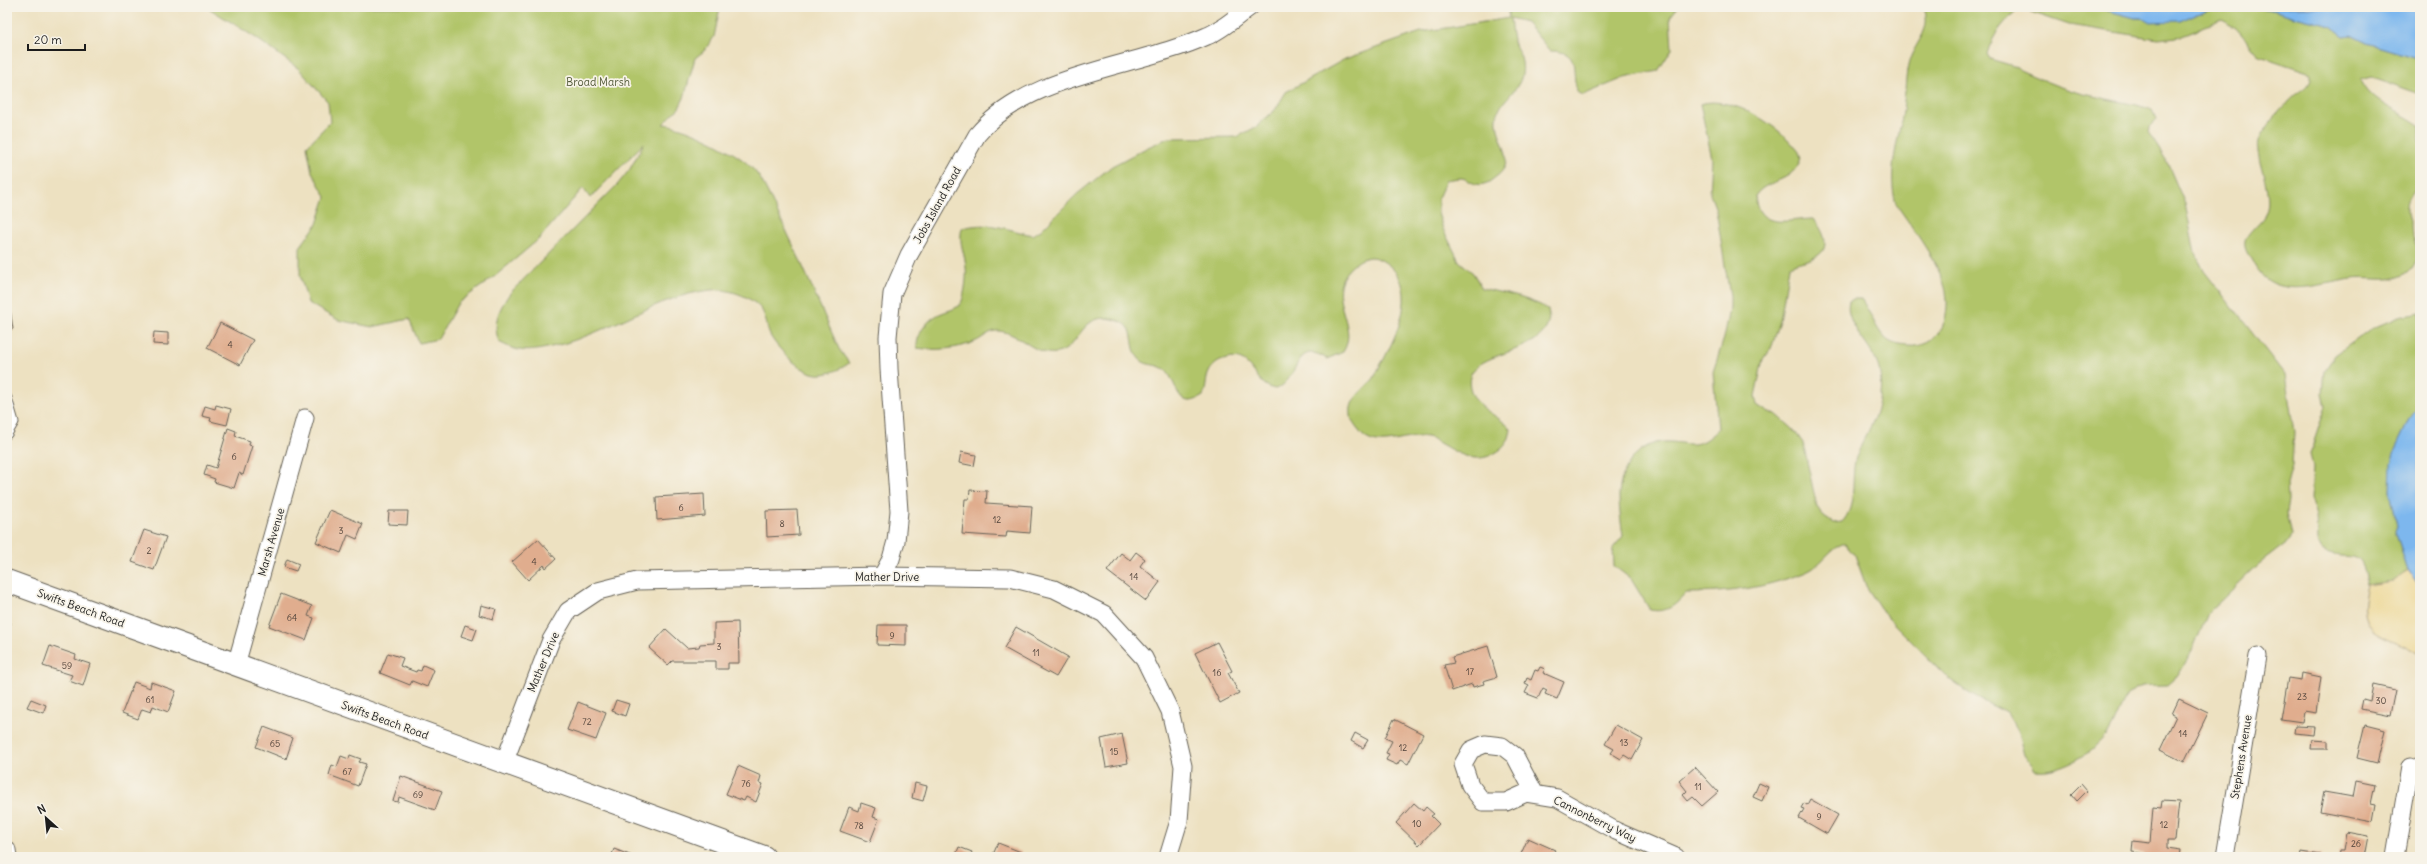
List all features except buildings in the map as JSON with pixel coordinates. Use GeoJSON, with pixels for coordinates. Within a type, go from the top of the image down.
{"type":"FeatureCollection","features":[{"type":"Feature","properties":{"kind":"street","name":"Jobs Island Road"},"geometry":{"type":"LineString","coordinates":[[882,576],[896,541],[899,511],[888,337],[892,294],[909,255],[977,135],[987,124],[1001,113],[1051,86],[1195,42],[1210,35],[1250,7]]}},
{"type":"Feature","properties":{"kind":"street","name":"Marsh Avenue"},"geometry":{"type":"LineString","coordinates":[[236,665],[305,418]]}},
{"type":"Feature","properties":{"kind":"street","name":"Mather Drive"},"geometry":{"type":"LineString","coordinates":[[504,763],[551,640],[568,611],[598,591],[637,581],[882,576],[1010,578],[1054,589],[1104,614],[1144,658],[1170,712],[1183,766],[1179,821],[1168,857]]}},
{"type":"Feature","properties":{"kind":"street","name":"Swifts Beach Road"},"geometry":{"type":"LineString","coordinates":[[7,581],[764,857]]}},
{"type":"Feature","properties":{"kind":"street","name":"Stephens Avenue"},"geometry":{"type":"LineString","coordinates":[[2225,857],[2258,656]]}},
{"type":"Feature","properties":{"kind":"street"},"geometry":{"type":"LineString","coordinates":[[2394,857],[2410,767]]}},
{"type":"Feature","properties":{"kind":"street","name":"Cannonberry Way"},"geometry":{"type":"LineString","coordinates":[[1535,794],[1557,798],[1616,831],[1676,857]]}},
{"type":"Feature","properties":{"kind":"street"},"geometry":{"type":"LineString","coordinates":[[7,850],[8,857]]}},
{"type":"Feature","properties":{"kind":"lane"},"geometry":{"type":"LineString","coordinates":[[7,398],[14,422],[7,434]]}},
{"type":"Feature","properties":{"kind":"green space","name":"Broad Marsh"},"geometry":{"type":"Polygon","coordinates":[[[207,7],[720,7],[714,37],[704,51],[695,58],[684,98],[679,108],[663,124],[684,129],[708,139],[742,159],[754,170],[765,187],[793,244],[839,349],[849,363],[837,370],[822,374],[806,371],[789,358],[774,342],[769,334],[763,312],[757,304],[738,294],[724,290],[711,290],[671,299],[594,333],[550,347],[524,351],[514,349],[499,342],[496,329],[498,316],[510,293],[618,184],[630,169],[644,143],[590,198],[583,188],[539,239],[494,277],[458,303],[438,339],[419,343],[409,319],[372,327],[338,320],[308,303],[300,275],[300,247],[317,224],[326,197],[312,172],[307,146],[330,122],[328,102],[299,69],[256,38],[207,7]]]}},
{"type":"Feature","properties":{"kind":"green space"},"geometry":{"type":"Polygon","coordinates":[[[1507,7],[1678,7],[1670,17],[1672,49],[1658,71],[1624,78],[1583,95],[1578,93],[1571,59],[1561,52],[1550,51],[1526,22],[1510,18],[1513,39],[1522,62],[1522,72],[1517,87],[1502,104],[1497,118],[1497,126],[1506,156],[1506,163],[1497,176],[1483,184],[1479,185],[1462,178],[1446,180],[1438,198],[1438,212],[1443,229],[1459,261],[1473,273],[1482,288],[1524,299],[1548,309],[1547,326],[1538,338],[1524,346],[1491,358],[1478,366],[1470,376],[1471,391],[1474,398],[1483,408],[1511,429],[1506,443],[1495,453],[1482,458],[1469,457],[1462,455],[1427,437],[1409,438],[1391,442],[1373,441],[1366,438],[1352,421],[1352,404],[1358,394],[1374,378],[1384,359],[1399,325],[1404,300],[1403,288],[1399,277],[1389,265],[1373,257],[1364,258],[1358,262],[1351,267],[1343,278],[1340,288],[1340,299],[1348,331],[1347,342],[1343,352],[1327,359],[1316,354],[1308,353],[1302,357],[1283,385],[1275,389],[1267,386],[1247,364],[1241,360],[1233,358],[1223,360],[1215,364],[1208,375],[1203,396],[1187,401],[1178,393],[1169,374],[1164,369],[1145,363],[1139,358],[1134,349],[1132,335],[1128,327],[1119,321],[1106,318],[1096,320],[1089,324],[1065,350],[1057,353],[1042,352],[1014,336],[999,331],[989,333],[977,341],[954,348],[917,348],[917,343],[921,332],[932,319],[937,315],[956,308],[961,304],[966,284],[965,262],[961,243],[962,228],[981,225],[1005,228],[1032,235],[1041,230],[1076,195],[1112,166],[1148,147],[1168,138],[1237,137],[1256,127],[1275,110],[1286,92],[1345,59],[1421,32],[1509,18],[1507,7]]]}},
{"type":"Feature","properties":{"kind":"green space"},"geometry":{"type":"Polygon","coordinates":[[[1920,7],[2094,7],[2135,18],[2180,21],[2198,13],[2223,7],[2255,7],[2277,11],[2331,26],[2344,36],[2351,35],[2367,43],[2420,59],[2420,94],[2372,77],[2361,80],[2372,95],[2379,101],[2420,126],[2420,179],[2418,186],[2407,204],[2409,223],[2417,245],[2416,260],[2412,268],[2406,274],[2391,279],[2359,278],[2310,287],[2296,288],[2271,282],[2261,274],[2246,251],[2245,242],[2250,232],[2262,219],[2267,209],[2267,192],[2258,154],[2258,141],[2275,116],[2297,94],[2308,86],[2311,73],[2260,56],[2236,28],[2221,20],[2177,37],[2158,39],[2069,25],[2019,8],[2004,23],[1992,41],[1987,54],[1990,59],[2017,67],[2020,70],[2038,78],[2074,91],[2153,110],[2157,119],[2149,127],[2148,132],[2166,160],[2185,204],[2195,253],[2204,271],[2285,375],[2294,432],[2292,465],[2287,484],[2288,500],[2286,513],[2291,536],[2289,541],[2259,564],[2208,613],[2192,652],[2177,676],[2167,685],[2143,686],[2135,689],[2124,700],[2109,732],[2103,740],[2076,760],[2066,765],[2045,770],[2035,770],[2024,755],[2018,732],[2007,713],[1973,696],[1949,679],[1884,614],[1866,586],[1855,555],[1845,543],[1831,551],[1812,569],[1802,574],[1774,583],[1749,588],[1686,593],[1670,608],[1656,611],[1650,610],[1631,579],[1614,566],[1613,548],[1623,536],[1619,506],[1620,486],[1622,477],[1631,460],[1637,453],[1653,444],[1663,442],[1697,443],[1703,441],[1718,429],[1713,372],[1724,338],[1730,309],[1730,296],[1716,210],[1710,194],[1712,158],[1700,104],[1713,102],[1741,108],[1768,123],[1791,142],[1799,152],[1801,158],[1797,167],[1792,173],[1766,186],[1755,196],[1758,207],[1762,215],[1776,221],[1813,219],[1823,233],[1825,244],[1824,249],[1815,257],[1789,267],[1780,321],[1772,346],[1763,359],[1755,396],[1757,405],[1769,413],[1776,414],[1793,429],[1803,443],[1817,507],[1824,517],[1833,523],[1842,522],[1847,516],[1852,501],[1855,461],[1877,410],[1881,386],[1879,369],[1876,361],[1850,318],[1848,310],[1849,301],[1852,299],[1861,299],[1881,334],[1887,340],[1898,345],[1918,346],[1927,343],[1935,337],[1940,330],[1947,312],[1946,292],[1939,271],[1896,204],[1893,191],[1893,165],[1905,95],[1908,67],[1911,56],[1925,29],[1926,24],[1925,11],[1920,7]]]}},
{"type":"Feature","properties":{"kind":"green space"},"geometry":{"type":"Polygon","coordinates":[[[2420,313],[2420,403],[2409,420],[2395,450],[2390,490],[2397,525],[2395,530],[2408,570],[2393,581],[2367,585],[2362,563],[2358,558],[2322,550],[2317,541],[2316,511],[2311,499],[2313,468],[2310,453],[2326,406],[2323,394],[2325,370],[2335,355],[2373,328],[2399,317],[2420,313]]]}},
{"type":"Feature","properties":{"kind":"sand"},"geometry":{"type":"Polygon","coordinates":[[[2408,570],[2420,587],[2420,655],[2407,647],[2375,632],[2368,625],[2364,616],[2364,603],[2367,585],[2393,581],[2408,570]]]}},
{"type":"Feature","properties":{"kind":"water"},"geometry":{"type":"Polygon","coordinates":[[[2094,7],[2223,7],[2198,13],[2180,21],[2148,22],[2142,18],[2135,18],[2094,7]]]}},
{"type":"Feature","properties":{"kind":"water"},"geometry":{"type":"Polygon","coordinates":[[[2255,7],[2420,7],[2420,59],[2367,43],[2351,35],[2344,36],[2331,26],[2277,11],[2255,7]]]}},
{"type":"Feature","properties":{"kind":"water"},"geometry":{"type":"Polygon","coordinates":[[[2420,403],[2420,587],[2408,570],[2395,530],[2397,525],[2390,490],[2391,464],[2395,450],[2409,420],[2420,403]]]}}]}
